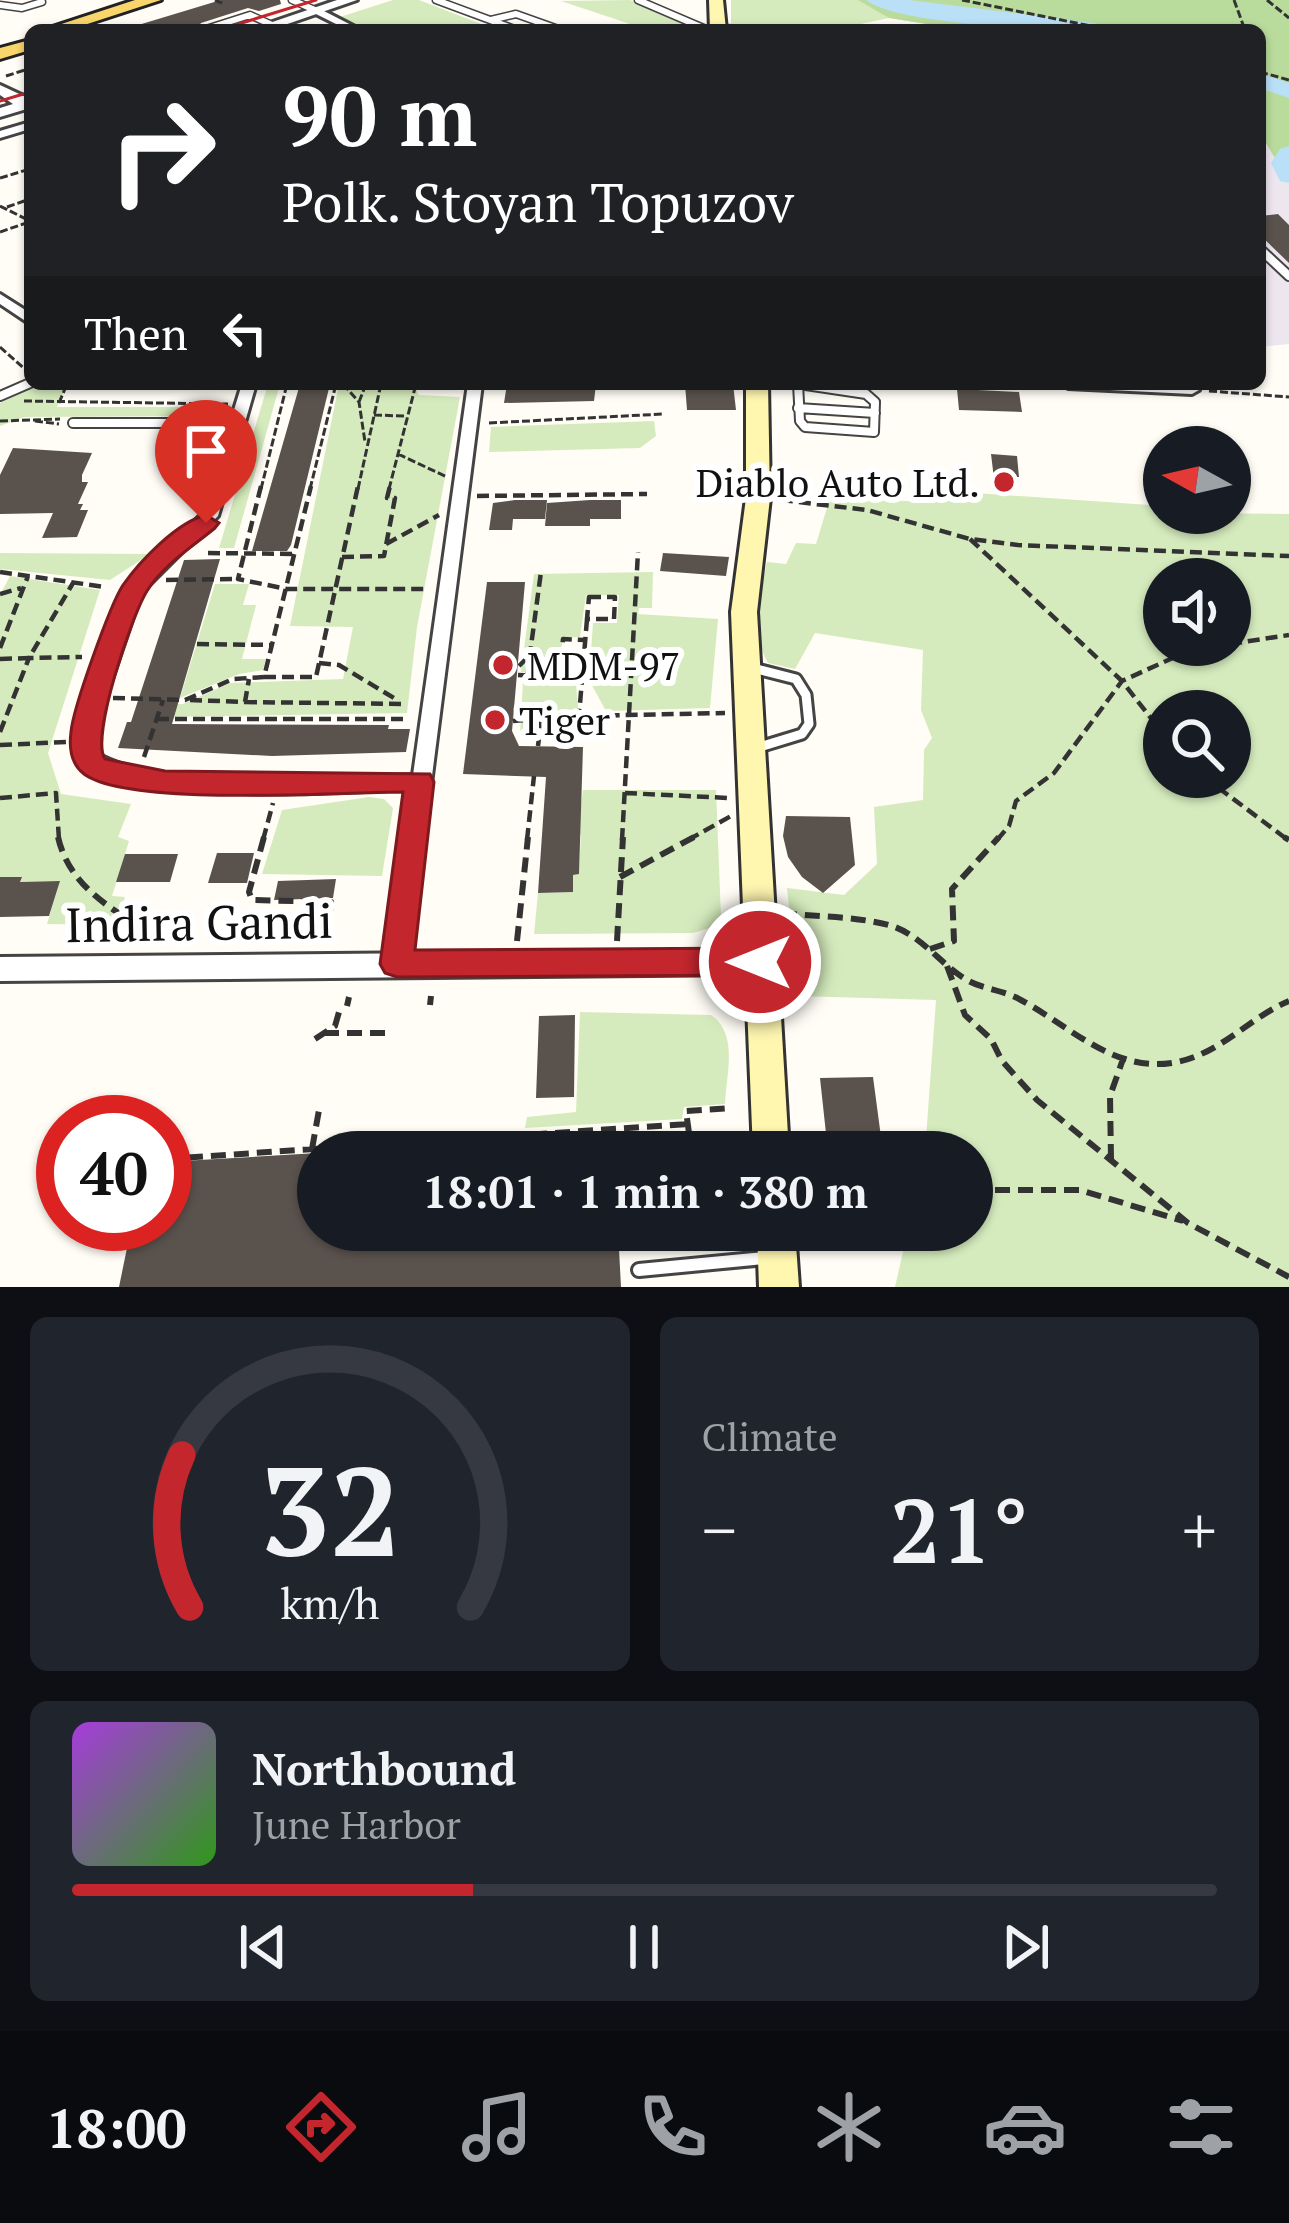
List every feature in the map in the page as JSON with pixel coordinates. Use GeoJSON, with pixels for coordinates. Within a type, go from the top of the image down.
{"type":"FeatureCollection","features":[{"type":"Feature","properties":{"kind":"main road"},"geometry":{"type":"LineString","coordinates":[[101,24],[183,0]]}},
{"type":"Feature","properties":{"kind":"main road"},"geometry":{"type":"LineString","coordinates":[[70,24],[147,1]]}},
{"type":"Feature","properties":{"kind":"main road"},"geometry":{"type":"LineString","coordinates":[[757,390],[758,498],[744,611],[771,1131]]}},
{"type":"Feature","properties":{"kind":"street"},"geometry":{"type":"LineString","coordinates":[[275,24],[350,0]]}},
{"type":"Feature","properties":{"kind":"street"},"geometry":{"type":"LineString","coordinates":[[316,11],[343,24]]}},
{"type":"Feature","properties":{"kind":"street"},"geometry":{"type":"LineString","coordinates":[[246,390],[210,516],[139,581],[85,728],[85,755],[110,774],[202,783],[419,782]]}},
{"type":"Feature","properties":{"kind":"street"},"geometry":{"type":"LineString","coordinates":[[397,964],[474,390]]}},
{"type":"Feature","properties":{"kind":"street","name":"Indira Gandi"},"geometry":{"type":"LineString","coordinates":[[0,969],[760,962]]}},
{"type":"Feature","properties":{"kind":"lane"},"geometry":{"type":"LineString","coordinates":[[0,5],[10,0]]}},
{"type":"Feature","properties":{"kind":"lane"},"geometry":{"type":"LineString","coordinates":[[292,0],[316,11]]}},
{"type":"Feature","properties":{"kind":"lane"},"geometry":{"type":"LineString","coordinates":[[436,0],[501,24]]}},
{"type":"Feature","properties":{"kind":"lane"},"geometry":{"type":"LineString","coordinates":[[638,0],[694,24]]}},
{"type":"Feature","properties":{"kind":"lane"},"geometry":{"type":"LineString","coordinates":[[0,5],[22,8],[42,2]]}},
{"type":"Feature","properties":{"kind":"lane"},"geometry":{"type":"LineString","coordinates":[[491,20],[516,14],[544,24]]}},
{"type":"Feature","properties":{"kind":"lane"},"geometry":{"type":"LineString","coordinates":[[222,24],[250,15],[270,24]]}},
{"type":"Feature","properties":{"kind":"lane"},"geometry":{"type":"LineString","coordinates":[[1266,255],[1289,276]]}},
{"type":"Feature","properties":{"kind":"lane"},"geometry":{"type":"LineString","coordinates":[[798,390],[805,427],[868,434],[877,427],[874,402],[866,394],[839,390]]}},
{"type":"Feature","properties":{"kind":"lane"},"geometry":{"type":"LineString","coordinates":[[798,408],[875,413]]}},
{"type":"Feature","properties":{"kind":"lane"},"geometry":{"type":"LineString","coordinates":[[70,424],[237,423]]}},
{"type":"Feature","properties":{"kind":"lane"},"geometry":{"type":"LineString","coordinates":[[747,666],[796,679],[806,695],[809,724],[802,734],[751,750]]}},
{"type":"Feature","properties":{"kind":"lane"},"geometry":{"type":"LineString","coordinates":[[639,1270],[778,1258]]}},
{"type":"Feature","properties":{"kind":"path"},"geometry":{"type":"LineString","coordinates":[[215,0],[222,3]]}},
{"type":"Feature","properties":{"kind":"path"},"geometry":{"type":"LineString","coordinates":[[962,0],[1081,24]]}},
{"type":"Feature","properties":{"kind":"path"},"geometry":{"type":"LineString","coordinates":[[1267,0],[1289,18]]}},
{"type":"Feature","properties":{"kind":"path"},"geometry":{"type":"LineString","coordinates":[[0,346],[24,368]]}},
{"type":"Feature","properties":{"kind":"path"},"geometry":{"type":"LineString","coordinates":[[59,403],[64,390]]}},
{"type":"Feature","properties":{"kind":"path"},"geometry":{"type":"LineString","coordinates":[[238,579],[286,390]]}},
{"type":"Feature","properties":{"kind":"path"},"geometry":{"type":"LineString","coordinates":[[264,677],[337,390]]}},
{"type":"Feature","properties":{"kind":"path"},"geometry":{"type":"LineString","coordinates":[[346,390],[359,402]]}},
{"type":"Feature","properties":{"kind":"path"},"geometry":{"type":"LineString","coordinates":[[364,390],[359,402],[366,448]]}},
{"type":"Feature","properties":{"kind":"path"},"geometry":{"type":"LineString","coordinates":[[185,700],[233,679],[316,677],[380,390]]}},
{"type":"Feature","properties":{"kind":"path"},"geometry":{"type":"LineString","coordinates":[[342,557],[384,556],[395,499],[387,498],[414,390]]}},
{"type":"Feature","properties":{"kind":"path"},"geometry":{"type":"LineString","coordinates":[[1192,390],[1289,397]]}},
{"type":"Feature","properties":{"kind":"path"},"geometry":{"type":"LineString","coordinates":[[20,400],[228,404]]}},
{"type":"Feature","properties":{"kind":"path"},"geometry":{"type":"LineString","coordinates":[[0,406],[15,426]]}},
{"type":"Feature","properties":{"kind":"path"},"geometry":{"type":"LineString","coordinates":[[469,424],[663,414]]}},
{"type":"Feature","properties":{"kind":"path"},"geometry":{"type":"LineString","coordinates":[[374,415],[406,416]]}},
{"type":"Feature","properties":{"kind":"path"},"geometry":{"type":"LineString","coordinates":[[11,419],[70,424]]}},
{"type":"Feature","properties":{"kind":"path"},"geometry":{"type":"LineString","coordinates":[[0,421],[52,419]]}},
{"type":"Feature","properties":{"kind":"path"},"geometry":{"type":"LineString","coordinates":[[398,454],[450,478]]}},
{"type":"Feature","properties":{"kind":"path"},"geometry":{"type":"LineString","coordinates":[[477,496],[646,494]]}},
{"type":"Feature","properties":{"kind":"path"},"geometry":{"type":"LineString","coordinates":[[758,498],[885,513],[970,539],[1289,556]]}},
{"type":"Feature","properties":{"kind":"path"},"geometry":{"type":"LineString","coordinates":[[386,544],[443,513]]}},
{"type":"Feature","properties":{"kind":"path"},"geometry":{"type":"LineString","coordinates":[[970,539],[1122,681],[1143,708]]}},
{"type":"Feature","properties":{"kind":"path"},"geometry":{"type":"LineString","coordinates":[[617,941],[638,552]]}},
{"type":"Feature","properties":{"kind":"path"},"geometry":{"type":"LineString","coordinates":[[208,553],[296,554]]}},
{"type":"Feature","properties":{"kind":"path"},"geometry":{"type":"LineString","coordinates":[[0,572],[105,587]]}},
{"type":"Feature","properties":{"kind":"path"},"geometry":{"type":"LineString","coordinates":[[527,676],[541,572]]}},
{"type":"Feature","properties":{"kind":"path"},"geometry":{"type":"LineString","coordinates":[[0,648],[28,576]]}},
{"type":"Feature","properties":{"kind":"path"},"geometry":{"type":"LineString","coordinates":[[157,580],[238,579],[287,589],[429,589]]}},
{"type":"Feature","properties":{"kind":"path"},"geometry":{"type":"LineString","coordinates":[[0,732],[28,658],[73,583]]}},
{"type":"Feature","properties":{"kind":"path"},"geometry":{"type":"LineString","coordinates":[[0,594],[21,588]]}},
{"type":"Feature","properties":{"kind":"path"},"geometry":{"type":"LineString","coordinates":[[579,716],[585,640],[589,596],[615,597],[614,620],[587,619]]}},
{"type":"Feature","properties":{"kind":"path"},"geometry":{"type":"LineString","coordinates":[[1251,641],[1289,635]]}},
{"type":"Feature","properties":{"kind":"path"},"geometry":{"type":"LineString","coordinates":[[559,678],[563,639],[585,640]]}},
{"type":"Feature","properties":{"kind":"path"},"geometry":{"type":"LineString","coordinates":[[197,644],[273,645]]}},
{"type":"Feature","properties":{"kind":"path"},"geometry":{"type":"LineString","coordinates":[[519,666],[530,655]]}},
{"type":"Feature","properties":{"kind":"path"},"geometry":{"type":"LineString","coordinates":[[0,658],[82,657]]}},
{"type":"Feature","properties":{"kind":"path"},"geometry":{"type":"LineString","coordinates":[[95,698],[403,704],[339,664],[319,663]]}},
{"type":"Feature","properties":{"kind":"path"},"geometry":{"type":"LineString","coordinates":[[929,949],[954,941],[952,889],[1009,826],[1016,801],[1054,773],[1122,681],[1148,666]]}},
{"type":"Feature","properties":{"kind":"path"},"geometry":{"type":"LineString","coordinates":[[518,675],[582,678]]}},
{"type":"Feature","properties":{"kind":"path"},"geometry":{"type":"LineString","coordinates":[[245,702],[249,679]]}},
{"type":"Feature","properties":{"kind":"path"},"geometry":{"type":"LineString","coordinates":[[144,757],[163,700]]}},
{"type":"Feature","properties":{"kind":"path"},"geometry":{"type":"LineString","coordinates":[[513,721],[730,713]]}},
{"type":"Feature","properties":{"kind":"path"},"geometry":{"type":"LineString","coordinates":[[157,719],[419,719]]}},
{"type":"Feature","properties":{"kind":"path"},"geometry":{"type":"LineString","coordinates":[[538,746],[541,722]]}},
{"type":"Feature","properties":{"kind":"path"},"geometry":{"type":"LineString","coordinates":[[0,745],[72,742]]}},
{"type":"Feature","properties":{"kind":"path"},"geometry":{"type":"LineString","coordinates":[[517,941],[534,776]]}},
{"type":"Feature","properties":{"kind":"path"},"geometry":{"type":"LineString","coordinates":[[0,797],[56,793],[55,835],[69,872],[105,906],[153,934]]}},
{"type":"Feature","properties":{"kind":"path"},"geometry":{"type":"LineString","coordinates":[[625,793],[733,798]]}},
{"type":"Feature","properties":{"kind":"path"},"geometry":{"type":"LineString","coordinates":[[274,798],[249,892],[252,901],[331,902],[328,932]]}},
{"type":"Feature","properties":{"kind":"path"},"geometry":{"type":"LineString","coordinates":[[1232,798],[1289,840]]}},
{"type":"Feature","properties":{"kind":"path"},"geometry":{"type":"LineString","coordinates":[[620,877],[733,815]]}},
{"type":"Feature","properties":{"kind":"path"},"geometry":{"type":"LineString","coordinates":[[795,914],[891,926],[968,981],[1016,997],[1124,1059],[1173,1063],[1200,1054],[1234,1036],[1259,1013],[1289,1001]]}},
{"type":"Feature","properties":{"kind":"path"},"geometry":{"type":"LineString","coordinates":[[945,963],[965,1015],[992,1039],[1002,1061],[1037,1100],[1188,1222],[1289,1276]]}},
{"type":"Feature","properties":{"kind":"path"},"geometry":{"type":"LineString","coordinates":[[315,1039],[335,1026],[346,1003]]}},
{"type":"Feature","properties":{"kind":"path"},"geometry":{"type":"LineString","coordinates":[[324,1033],[388,1033]]}},
{"type":"Feature","properties":{"kind":"path"},"geometry":{"type":"LineString","coordinates":[[1111,1160],[1110,1096],[1124,1059]]}},
{"type":"Feature","properties":{"kind":"path"},"geometry":{"type":"LineString","coordinates":[[650,1131],[688,1129],[686,1112],[731,1108]]}},
{"type":"Feature","properties":{"kind":"path"},"geometry":{"type":"LineString","coordinates":[[315,1131],[319,1110]]}},
{"type":"Feature","properties":{"kind":"path"},"geometry":{"type":"LineString","coordinates":[[192,1157],[297,1150]]}},
{"type":"Feature","properties":{"kind":"path"},"geometry":{"type":"LineString","coordinates":[[993,1190],[1080,1190],[1188,1222]]}},
{"type":"Feature","properties":{"kind":"shaded area"},"geometry":{"type":"Polygon","coordinates":[[[1266,143],[1289,182],[1289,344],[1266,346],[1266,143]]]}},
{"type":"Feature","properties":{"kind":"green space"},"geometry":{"type":"Polygon","coordinates":[[[393,0],[419,0],[481,24],[356,24],[340,17],[393,0]]]}},
{"type":"Feature","properties":{"kind":"green space"},"geometry":{"type":"Polygon","coordinates":[[[630,0],[690,24],[630,24],[561,1],[630,0]]]}},
{"type":"Feature","properties":{"kind":"green space"},"geometry":{"type":"Polygon","coordinates":[[[731,0],[1289,0],[1289,182],[1266,143],[1266,24],[927,24],[889,18],[860,24],[724,24],[731,23],[731,0]]]}},
{"type":"Feature","properties":{"kind":"green space"},"geometry":{"type":"Polygon","coordinates":[[[858,0],[1289,0],[1289,182],[1266,143],[1266,24],[927,24],[889,18],[858,0]]]}},
{"type":"Feature","properties":{"kind":"green space"},"geometry":{"type":"Polygon","coordinates":[[[27,390],[64,390],[57,407],[211,407],[208,416],[24,417],[0,426],[0,403],[27,390]]]}},
{"type":"Feature","properties":{"kind":"green space"},"geometry":{"type":"Polygon","coordinates":[[[266,390],[278,390],[234,548],[219,548],[266,390]]]}},
{"type":"Feature","properties":{"kind":"green space"},"geometry":{"type":"Polygon","coordinates":[[[338,390],[416,390],[419,395],[460,397],[417,627],[407,713],[160,717],[164,704],[183,704],[230,683],[343,679],[353,627],[290,626],[338,390]]]}},
{"type":"Feature","properties":{"kind":"green space"},"geometry":{"type":"Polygon","coordinates":[[[654,421],[656,436],[640,448],[489,452],[491,427],[654,421]]]}},
{"type":"Feature","properties":{"kind":"green space"},"geometry":{"type":"Polygon","coordinates":[[[931,490],[1143,505],[1143,534],[1251,534],[1251,514],[1289,514],[1289,1287],[895,1287],[903,1251],[993,1251],[993,1131],[927,1131],[936,1000],[798,996],[787,888],[844,895],[877,864],[874,807],[923,800],[924,750],[932,738],[921,710],[923,650],[815,633],[795,669],[768,663],[762,650],[757,613],[767,562],[786,564],[796,543],[816,544],[830,498],[930,502],[931,490]]]}},
{"type":"Feature","properties":{"kind":"green space"},"geometry":{"type":"Polygon","coordinates":[[[0,553],[150,554],[110,580],[0,569],[0,553]]]}},
{"type":"Feature","properties":{"kind":"green space"},"geometry":{"type":"Polygon","coordinates":[[[653,572],[652,608],[639,608],[638,614],[718,619],[710,708],[606,711],[589,680],[593,623],[617,623],[619,595],[586,595],[580,637],[563,638],[557,674],[521,672],[534,574],[653,572]]]}},
{"type":"Feature","properties":{"kind":"green space"},"geometry":{"type":"Polygon","coordinates":[[[10,576],[100,590],[48,753],[61,794],[131,804],[118,837],[129,841],[112,896],[125,897],[116,925],[47,924],[60,881],[20,882],[21,877],[0,877],[0,595],[10,576]]]}},
{"type":"Feature","properties":{"kind":"green space"},"geometry":{"type":"Polygon","coordinates":[[[215,584],[249,584],[243,605],[256,605],[242,659],[266,659],[263,670],[239,674],[180,698],[215,584]]]}},
{"type":"Feature","properties":{"kind":"green space"},"geometry":{"type":"Polygon","coordinates":[[[523,681],[576,684],[579,717],[594,719],[593,735],[520,735],[523,681]]]}},
{"type":"Feature","properties":{"kind":"green space"},"geometry":{"type":"Polygon","coordinates":[[[583,790],[716,790],[721,917],[713,927],[693,933],[534,934],[538,893],[573,892],[573,875],[579,874],[581,835],[577,834],[583,790]]]}},
{"type":"Feature","properties":{"kind":"green space"},"geometry":{"type":"Polygon","coordinates":[[[384,799],[393,808],[382,876],[262,874],[282,810],[384,799]]]}},
{"type":"Feature","properties":{"kind":"green space"},"geometry":{"type":"Polygon","coordinates":[[[580,1012],[711,1015],[720,1023],[728,1044],[725,1104],[684,1107],[682,1119],[525,1128],[527,1117],[576,1112],[580,1012]]]}},
{"type":"Feature","properties":{"kind":"building"},"geometry":{"type":"Polygon","coordinates":[[[221,0],[280,0],[281,4],[259,11],[248,8],[200,24],[142,24],[221,0]]]}},
{"type":"Feature","properties":{"kind":"building"},"geometry":{"type":"Polygon","coordinates":[[[1278,214],[1289,225],[1289,263],[1266,241],[1266,215],[1278,214]]]}},
{"type":"Feature","properties":{"kind":"building"},"geometry":{"type":"Polygon","coordinates":[[[298,390],[329,390],[291,545],[287,551],[252,551],[298,390]]]}},
{"type":"Feature","properties":{"kind":"building"},"geometry":{"type":"Polygon","coordinates":[[[506,390],[595,390],[594,401],[504,403],[506,390]]]}},
{"type":"Feature","properties":{"kind":"building"},"geometry":{"type":"Polygon","coordinates":[[[685,390],[734,390],[736,410],[687,410],[685,390]]]}},
{"type":"Feature","properties":{"kind":"building"},"geometry":{"type":"Polygon","coordinates":[[[957,390],[978,390],[1019,392],[1022,412],[959,410],[957,390]]]}},
{"type":"Feature","properties":{"kind":"building"},"geometry":{"type":"Polygon","coordinates":[[[13,448],[92,453],[82,475],[82,482],[88,482],[78,504],[83,504],[80,510],[88,510],[77,537],[42,538],[53,513],[0,514],[0,475],[13,448]]]}},
{"type":"Feature","properties":{"kind":"building"},"geometry":{"type":"Polygon","coordinates":[[[991,454],[1017,456],[1019,477],[1014,477],[1014,488],[995,487],[991,454]]]}},
{"type":"Feature","properties":{"kind":"building"},"geometry":{"type":"Polygon","coordinates":[[[547,500],[545,519],[513,519],[512,530],[489,530],[493,503],[547,500]]]}},
{"type":"Feature","properties":{"kind":"building"},"geometry":{"type":"Polygon","coordinates":[[[621,500],[621,519],[590,519],[590,526],[545,526],[547,503],[621,500]]]}},
{"type":"Feature","properties":{"kind":"building"},"geometry":{"type":"Polygon","coordinates":[[[663,553],[729,557],[726,576],[660,571],[663,553]]]}},
{"type":"Feature","properties":{"kind":"building"},"geometry":{"type":"Polygon","coordinates":[[[220,559],[172,724],[389,725],[388,729],[410,729],[406,752],[272,756],[118,748],[131,722],[184,560],[220,559]]]}},
{"type":"Feature","properties":{"kind":"building"},"geometry":{"type":"Polygon","coordinates":[[[487,582],[525,582],[512,731],[519,746],[583,747],[579,874],[573,875],[573,892],[538,893],[546,777],[463,774],[487,582]]]}},
{"type":"Feature","properties":{"kind":"building"},"geometry":{"type":"Polygon","coordinates":[[[786,816],[850,817],[855,865],[823,893],[802,877],[788,857],[783,836],[786,816]]]}},
{"type":"Feature","properties":{"kind":"building"},"geometry":{"type":"Polygon","coordinates":[[[217,853],[254,853],[247,883],[208,883],[217,853]]]}},
{"type":"Feature","properties":{"kind":"building"},"geometry":{"type":"Polygon","coordinates":[[[125,854],[178,854],[170,882],[116,882],[125,854]]]}},
{"type":"Feature","properties":{"kind":"building"},"geometry":{"type":"Polygon","coordinates":[[[0,877],[22,877],[20,882],[60,881],[49,916],[0,917],[0,877]]]}},
{"type":"Feature","properties":{"kind":"building"},"geometry":{"type":"Polygon","coordinates":[[[336,879],[333,898],[274,900],[278,881],[336,879]]]}},
{"type":"Feature","properties":{"kind":"building"},"geometry":{"type":"Polygon","coordinates":[[[575,1015],[574,1097],[536,1098],[539,1016],[575,1015]]]}},
{"type":"Feature","properties":{"kind":"building"},"geometry":{"type":"Polygon","coordinates":[[[873,1077],[880,1131],[826,1131],[820,1078],[873,1077]]]}},
{"type":"Feature","properties":{"kind":"building"},"geometry":{"type":"Polygon","coordinates":[[[297,1154],[297,1251],[619,1251],[621,1287],[119,1287],[126,1251],[192,1251],[192,1160],[297,1154]]]}},
{"type":"Feature","properties":{"kind":"waterway"},"geometry":{"type":"LineString","coordinates":[[877,0],[947,14],[1040,24]]}},
{"type":"Feature","properties":{"kind":"waterway"},"geometry":{"type":"LineString","coordinates":[[1266,82],[1289,91]]}},
{"type":"Feature","properties":{"kind":"waterway"},"geometry":{"type":"LineString","coordinates":[[1289,154],[1284,163],[1289,175]]}},
{"type":"Feature","properties":{"kind":"tram line"},"geometry":{"type":"LineString","coordinates":[[238,24],[316,0]]}},
{"type":"Feature","properties":{"kind":"tram line"},"geometry":{"type":"LineString","coordinates":[[0,101],[24,94]]}},
{"type":"Feature","properties":{"kind":"place","name":"Diablo Auto Ltd."},"geometry":{"type":"Point","coordinates":[1004,482]}},
{"type":"Feature","properties":{"kind":"place","name":"MDM-97"},"geometry":{"type":"Point","coordinates":[503,665]}},
{"type":"Feature","properties":{"kind":"place","name":"Tiger"},"geometry":{"type":"Point","coordinates":[495,720]}},
{"type":"Feature","properties":{"kind":"route"},"geometry":{"type":"LineString","coordinates":[[206,523],[153,566],[133,591],[85,728],[85,755],[95,766],[110,774],[165,782],[419,782],[397,964],[760,962]]}}]}
